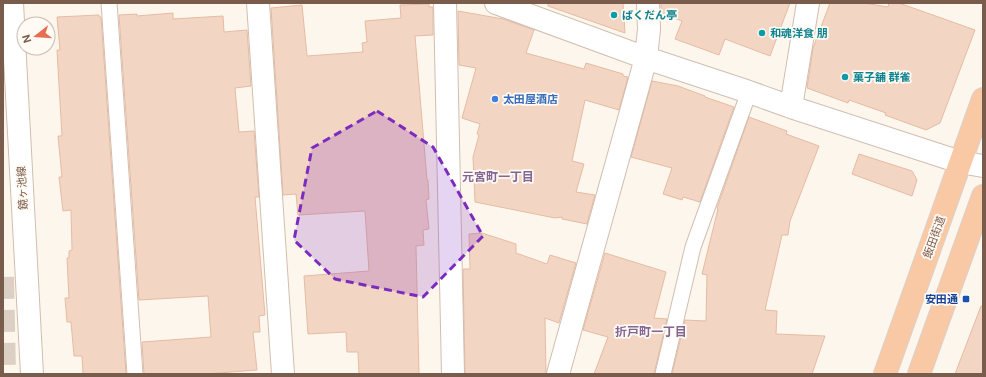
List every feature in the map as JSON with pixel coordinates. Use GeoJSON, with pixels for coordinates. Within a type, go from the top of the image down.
{"type":"FeatureCollection","features":[{"type":"Feature","properties":{"kind":"highway","name":"飯田街道"},"geometry":{"type":"LineString","coordinates":[[885,374],[983,99]]}},
{"type":"Feature","properties":{"kind":"highway"},"geometry":{"type":"LineString","coordinates":[[919,374],[983,196]]}},
{"type":"Feature","properties":{"kind":"street","name":"鏡ヶ池線"},"geometry":{"type":"LineString","coordinates":[[12,3],[32,374]]}},
{"type":"Feature","properties":{"kind":"street"},"geometry":{"type":"LineString","coordinates":[[258,3],[283,374]]}},
{"type":"Feature","properties":{"kind":"street"},"geometry":{"type":"LineString","coordinates":[[445,3],[453,374]]}},
{"type":"Feature","properties":{"kind":"street"},"geometry":{"type":"LineString","coordinates":[[496,3],[646,58],[791,107],[960,162],[983,166]]}},
{"type":"Feature","properties":{"kind":"street"},"geometry":{"type":"LineString","coordinates":[[558,374],[646,58],[649,29],[648,3]]}},
{"type":"Feature","properties":{"kind":"street"},"geometry":{"type":"LineString","coordinates":[[791,107],[808,3]]}},
{"type":"Feature","properties":{"kind":"lane"},"geometry":{"type":"LineString","coordinates":[[109,3],[136,374]]}},
{"type":"Feature","properties":{"kind":"lane"},"geometry":{"type":"LineString","coordinates":[[663,374],[693,247],[749,92]]}},
{"type":"Feature","properties":{"kind":"highlighted area"},"geometry":{"type":"Polygon","coordinates":[[[377,111],[433,147],[483,236],[423,297],[335,279],[294,240],[312,148],[377,111]]]}},
{"type":"Feature","properties":{"kind":"building"},"geometry":{"type":"Polygon","coordinates":[[[548,3],[623,3],[625,33],[548,6],[548,3]]]}},
{"type":"Feature","properties":{"kind":"building"},"geometry":{"type":"Polygon","coordinates":[[[661,3],[790,3],[770,56],[725,39],[719,55],[675,39],[682,21],[661,13],[661,3]]]}},
{"type":"Feature","properties":{"kind":"building"},"geometry":{"type":"Polygon","coordinates":[[[830,3],[864,3],[888,7],[889,3],[899,3],[975,30],[940,123],[926,130],[885,115],[886,113],[849,100],[848,103],[807,88],[813,48],[830,3]]]}},
{"type":"Feature","properties":{"kind":"building"},"geometry":{"type":"Polygon","coordinates":[[[429,4],[429,7],[433,7],[433,35],[415,36],[429,199],[426,200],[429,229],[423,230],[424,245],[416,246],[419,374],[359,374],[358,352],[347,352],[346,332],[308,334],[304,276],[369,271],[365,211],[298,215],[296,194],[283,195],[271,8],[302,5],[307,56],[363,52],[362,43],[367,42],[365,21],[401,18],[400,5],[429,4]]]}},
{"type":"Feature","properties":{"kind":"building"},"geometry":{"type":"Polygon","coordinates":[[[458,11],[503,19],[534,30],[526,53],[584,69],[586,63],[623,74],[623,76],[628,77],[619,110],[585,100],[572,161],[584,164],[576,192],[595,195],[587,224],[562,219],[562,217],[555,218],[475,202],[473,157],[479,135],[477,134],[480,124],[462,118],[476,68],[459,65],[458,11]]]}},
{"type":"Feature","properties":{"kind":"building"},"geometry":{"type":"Polygon","coordinates":[[[173,13],[173,19],[223,16],[224,32],[247,30],[251,86],[235,88],[239,132],[254,131],[259,197],[255,197],[265,315],[259,316],[260,332],[253,332],[257,370],[205,374],[144,374],[142,342],[211,337],[208,296],[139,300],[119,15],[137,14],[137,16],[173,13]]]}},
{"type":"Feature","properties":{"kind":"building"},"geometry":{"type":"Polygon","coordinates":[[[99,15],[99,17],[101,17],[126,374],[83,374],[82,356],[74,356],[71,322],[67,322],[65,298],[69,298],[67,258],[69,258],[69,251],[72,250],[71,210],[63,211],[59,177],[62,177],[58,136],[62,136],[57,50],[60,50],[57,17],[99,15]]]}},
{"type":"Feature","properties":{"kind":"building"},"geometry":{"type":"Polygon","coordinates":[[[652,81],[678,86],[734,107],[700,202],[683,197],[682,200],[663,194],[672,168],[631,157],[652,81]]]}},
{"type":"Feature","properties":{"kind":"building"},"geometry":{"type":"Polygon","coordinates":[[[749,117],[787,131],[786,134],[819,146],[790,221],[788,235],[782,235],[765,310],[777,311],[776,334],[825,336],[812,374],[672,374],[685,320],[706,321],[707,275],[702,274],[717,208],[749,117]]]}},
{"type":"Feature","properties":{"kind":"building"},"geometry":{"type":"Polygon","coordinates":[[[859,154],[912,171],[917,180],[912,196],[852,174],[859,154]]]}},
{"type":"Feature","properties":{"kind":"building"},"geometry":{"type":"Polygon","coordinates":[[[482,233],[516,244],[516,253],[547,264],[550,255],[576,263],[559,323],[545,318],[546,374],[465,374],[463,269],[470,269],[469,234],[482,233]]]}},
{"type":"Feature","properties":{"kind":"building"},"geometry":{"type":"Polygon","coordinates":[[[605,253],[666,272],[654,318],[667,319],[654,374],[594,374],[608,337],[583,330],[605,253]]]}},
{"type":"Feature","properties":{"kind":"building"},"geometry":{"type":"Polygon","coordinates":[[[981,306],[983,307],[983,374],[955,374],[981,306]]]}},
{"type":"Feature","properties":{"kind":"tunnel"},"geometry":{"type":"LineString","coordinates":[[3,277],[5,374]]}},
{"type":"Feature","properties":{"kind":"place","name":"ばくだん亭"},"geometry":{"type":"Point","coordinates":[614,15]}},
{"type":"Feature","properties":{"kind":"place","name":"和魂洋食 朋"},"geometry":{"type":"Point","coordinates":[762,33]}},
{"type":"Feature","properties":{"kind":"place","name":"菓子舗 群雀"},"geometry":{"type":"Point","coordinates":[845,77]}},
{"type":"Feature","properties":{"kind":"place","name":"太田屋酒店"},"geometry":{"type":"Point","coordinates":[495,99]}},
{"type":"Feature","properties":{"kind":"place","name":"安田通"},"geometry":{"type":"Point","coordinates":[966,299]}},
{"type":"Feature","properties":{"kind":"district","name":"元宮町一丁目"},"geometry":{"type":"Point","coordinates":[498,177]}},
{"type":"Feature","properties":{"kind":"district","name":"折戸町一丁目"},"geometry":{"type":"Point","coordinates":[651,332]}}]}
